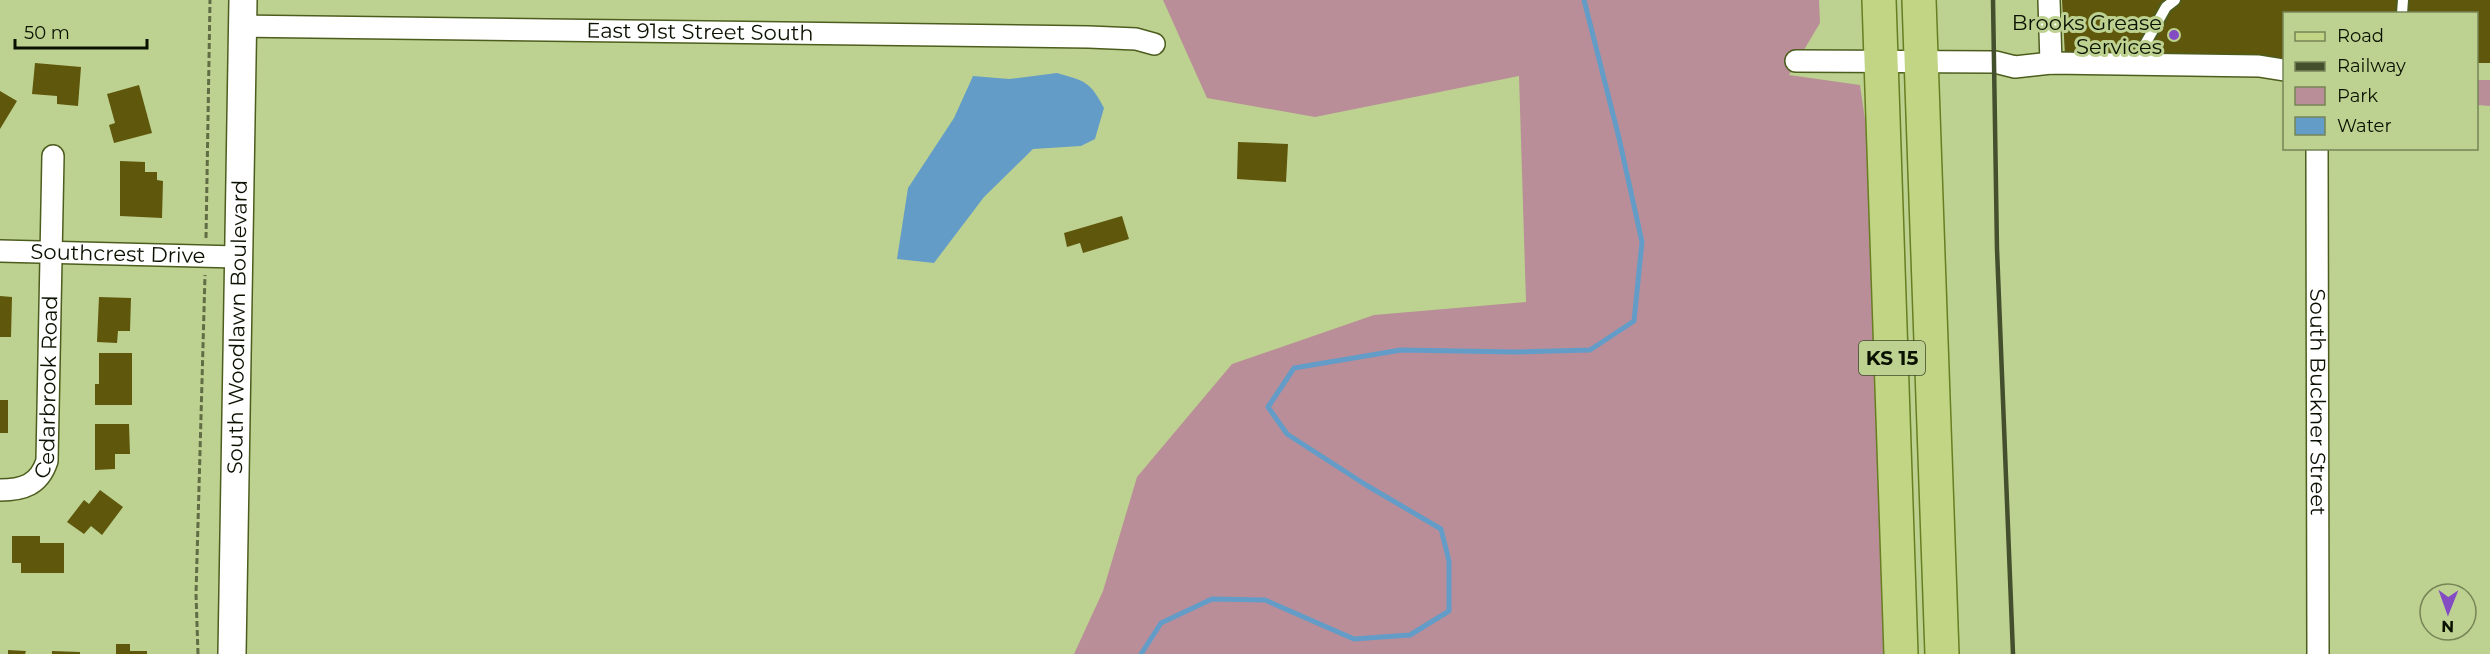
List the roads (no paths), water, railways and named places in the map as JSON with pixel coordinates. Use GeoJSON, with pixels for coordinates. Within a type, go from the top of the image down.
{"type":"FeatureCollection","features":[{"type":"Feature","properties":{"kind":"main road","name":"KS 15"},"geometry":{"type":"LineString","coordinates":[[1879,0],[1901,654]]}},
{"type":"Feature","properties":{"kind":"main road","name":"KS 15"},"geometry":{"type":"LineString","coordinates":[[1919,0],[1942,654]]}},
{"type":"Feature","properties":{"kind":"street"},"geometry":{"type":"LineString","coordinates":[[2049,0],[2050,63]]}},
{"type":"Feature","properties":{"kind":"street","name":"East 91st Street South"},"geometry":{"type":"LineString","coordinates":[[243,13],[1089,37],[1136,39],[1154,44]]}},
{"type":"Feature","properties":{"kind":"street","name":"South Woodlawn Boulevard"},"geometry":{"type":"LineString","coordinates":[[232,654],[237,257],[243,13]]}},
{"type":"Feature","properties":{"kind":"street"},"geometry":{"type":"LineString","coordinates":[[1796,61],[1995,62],[2015,67],[2050,63],[2259,66],[2283,70]]}},
{"type":"Feature","properties":{"kind":"street","name":"South Buckner Street"},"geometry":{"type":"LineString","coordinates":[[2318,150],[2318,654]]}},
{"type":"Feature","properties":{"kind":"street","name":"Cedarbrook Road"},"geometry":{"type":"LineString","coordinates":[[0,490],[24,489],[34,483],[47,461],[53,156]]}},
{"type":"Feature","properties":{"kind":"street","name":"Southcrest Drive"},"geometry":{"type":"LineString","coordinates":[[0,250],[237,257]]}},
{"type":"Feature","properties":{"kind":"lane"},"geometry":{"type":"LineString","coordinates":[[2134,64],[2166,7],[2175,0]]}},
{"type":"Feature","properties":{"kind":"water"},"geometry":{"type":"Polygon","coordinates":[[[1057,73],[1086,83],[1095,92],[1104,108],[1095,139],[1081,146],[1033,149],[984,197],[934,263],[897,259],[908,188],[954,118],[973,76],[1009,79],[1057,73]]]}},
{"type":"Feature","properties":{"kind":"waterway"},"geometry":{"type":"LineString","coordinates":[[1141,654],[1161,623],[1212,599],[1265,600],[1354,639],[1410,635],[1449,611],[1449,561],[1441,529],[1366,485],[1287,434],[1268,407],[1294,368],[1401,350],[1516,352],[1590,350],[1634,321],[1642,242],[1619,138],[1584,0]]}},
{"type":"Feature","properties":{"kind":"railway"},"geometry":{"type":"LineString","coordinates":[[1993,0],[1997,249],[2013,654]]}},
{"type":"Feature","properties":{"kind":"place","name":"Brooks Grease Services"},"geometry":{"type":"Point","coordinates":[2174,35]}}]}
